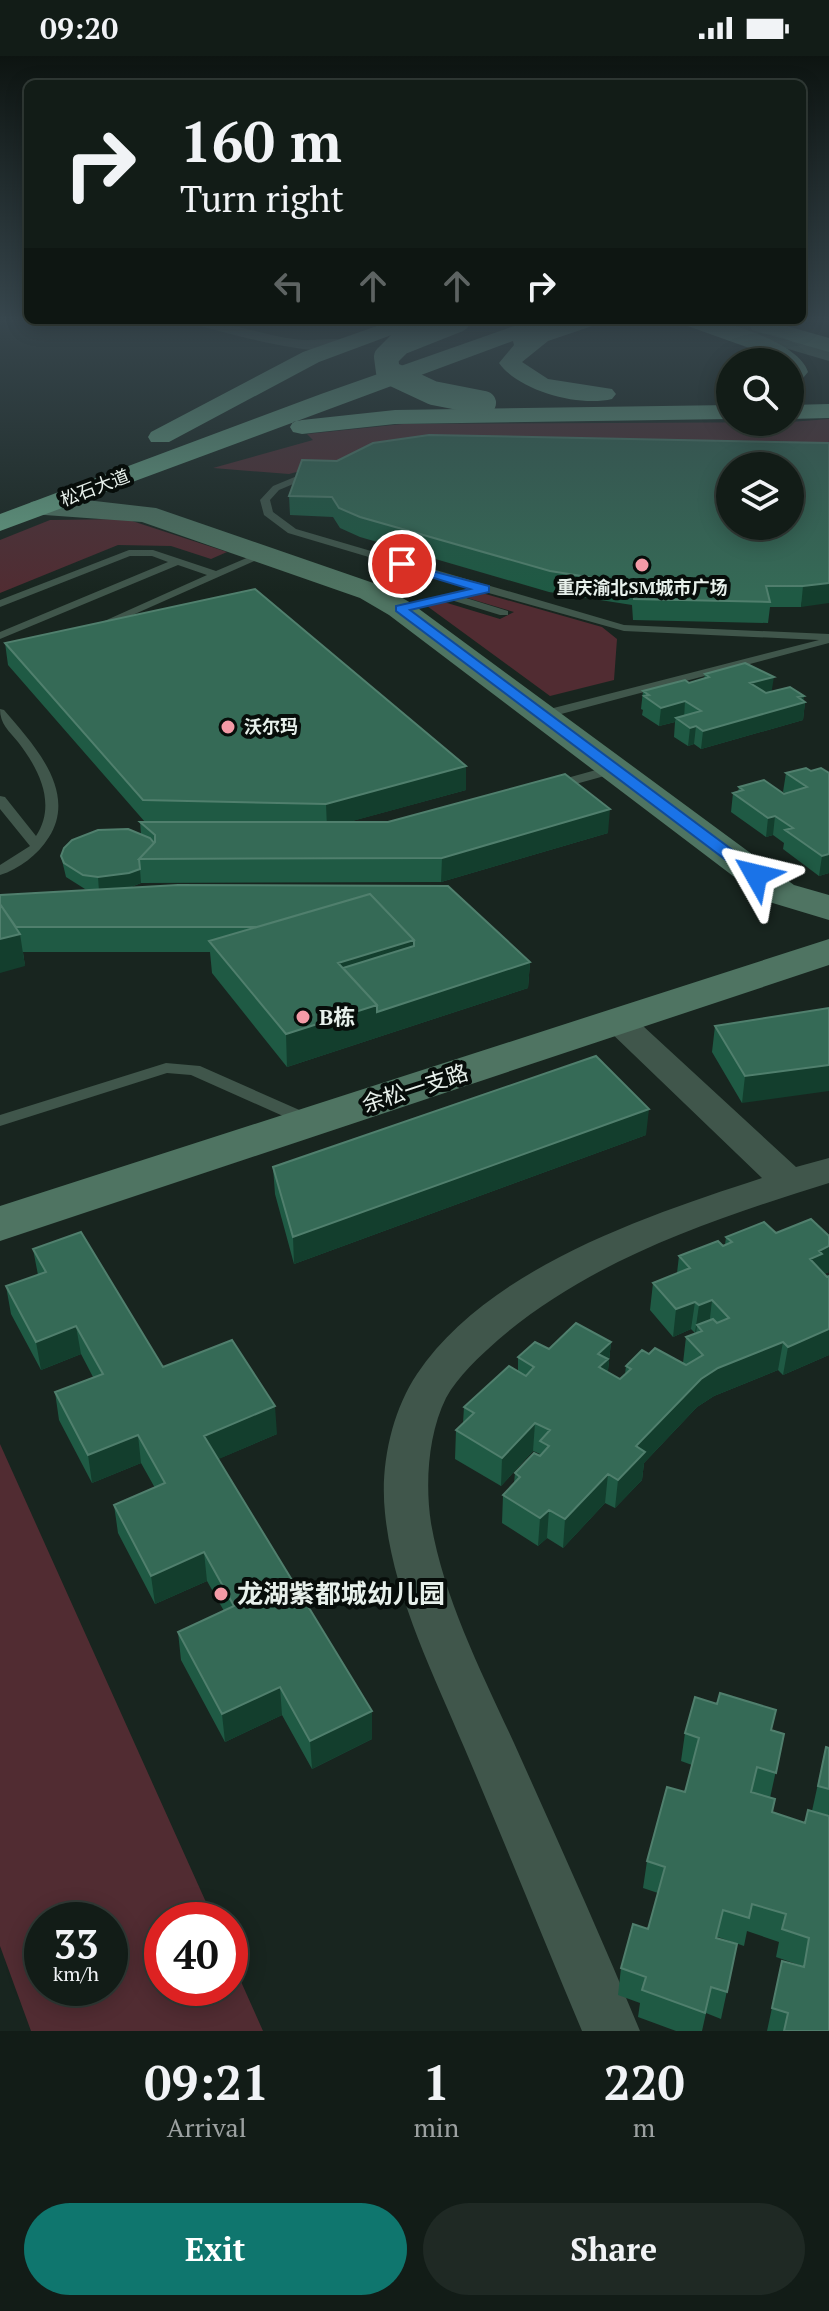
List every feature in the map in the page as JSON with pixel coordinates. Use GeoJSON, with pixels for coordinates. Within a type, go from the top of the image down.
{"type":"FeatureCollection","features":[{"type":"Feature","properties":{"kind":"highway"},"geometry":{"type":"LineString","coordinates":[[195,419],[211,409]]}},
{"type":"Feature","properties":{"kind":"highway"},"geometry":{"type":"LineString","coordinates":[[129,452],[219,409]]}},
{"type":"Feature","properties":{"kind":"highway","name":"松石大道"},"geometry":{"type":"LineString","coordinates":[[0,498],[249,409]]}},
{"type":"Feature","properties":{"kind":"highway","name":"松石大道"},"geometry":{"type":"LineString","coordinates":[[0,523],[302,409]]}},
{"type":"Feature","properties":{"kind":"highway"},"geometry":{"type":"LineString","coordinates":[[804,412],[829,411]]}},
{"type":"Feature","properties":{"kind":"highway"},"geometry":{"type":"LineString","coordinates":[[160,463],[294,428],[346,420],[716,412]]}},
{"type":"Feature","properties":{"kind":"street"},"geometry":{"type":"LineString","coordinates":[[118,480],[126,497],[146,514]]}},
{"type":"Feature","properties":{"kind":"street"},"geometry":{"type":"LineString","coordinates":[[41,508],[146,514],[341,580],[400,609],[780,893],[829,908]]}},
{"type":"Feature","properties":{"kind":"street"},"geometry":{"type":"LineString","coordinates":[[779,967],[789,931],[780,893]]}},
{"type":"Feature","properties":{"kind":"street","name":"余松一支路"},"geometry":{"type":"LineString","coordinates":[[0,1224],[829,951]]}},
{"type":"Feature","properties":{"kind":"street"},"geometry":{"type":"LineString","coordinates":[[618,1021],[809,1176]]}},
{"type":"Feature","properties":{"kind":"street"},"geometry":{"type":"LineString","coordinates":[[611,2031],[473,1708],[433,1606],[408,1524],[407,1452],[431,1387],[476,1332],[558,1277],[649,1232],[809,1176]]}},
{"type":"Feature","properties":{"kind":"lane"},"geometry":{"type":"LineString","coordinates":[[332,467],[295,478],[276,488],[265,500],[268,513],[292,531],[624,628],[829,639]]}},
{"type":"Feature","properties":{"kind":"lane"},"geometry":{"type":"LineString","coordinates":[[0,604],[129,553],[153,553],[217,575]]}},
{"type":"Feature","properties":{"kind":"lane"},"geometry":{"type":"LineString","coordinates":[[80,634],[265,554]]}},
{"type":"Feature","properties":{"kind":"lane"},"geometry":{"type":"LineString","coordinates":[[0,636],[178,561]]}},
{"type":"Feature","properties":{"kind":"lane"},"geometry":{"type":"LineString","coordinates":[[400,609],[484,589]]}},
{"type":"Feature","properties":{"kind":"lane"},"geometry":{"type":"LineString","coordinates":[[450,597],[504,613]]}},
{"type":"Feature","properties":{"kind":"lane"},"geometry":{"type":"LineString","coordinates":[[542,715],[829,639]]}},
{"type":"Feature","properties":{"kind":"lane"},"geometry":{"type":"LineString","coordinates":[[0,713],[40,761],[50,786],[52,815],[37,846],[0,871]]}},
{"type":"Feature","properties":{"kind":"lane"},"geometry":{"type":"LineString","coordinates":[[534,792],[614,769]]}},
{"type":"Feature","properties":{"kind":"lane"},"geometry":{"type":"LineString","coordinates":[[0,800],[37,846]]}},
{"type":"Feature","properties":{"kind":"lane"},"geometry":{"type":"LineString","coordinates":[[0,1121],[166,1068],[194,1070],[311,1122]]}},
{"type":"Feature","properties":{"kind":"shaded area"},"geometry":{"type":"Polygon","coordinates":[[[829,419],[829,456],[804,456],[804,452],[716,452],[716,455],[368,453],[289,474],[213,468],[313,440],[307,434],[403,424],[716,422],[716,436],[804,436],[804,421],[829,419]]]}},
{"type":"Feature","properties":{"kind":"shaded area"},"geometry":{"type":"Polygon","coordinates":[[[126,519],[227,552],[211,559],[171,546],[118,545],[0,593],[0,540],[50,520],[126,519]]]}},
{"type":"Feature","properties":{"kind":"shaded area"},"geometry":{"type":"Polygon","coordinates":[[[482,593],[602,627],[617,639],[614,680],[550,696],[427,606],[444,602],[500,619],[514,612],[464,597],[482,593]]]}},
{"type":"Feature","properties":{"kind":"shaded area"},"geometry":{"type":"Polygon","coordinates":[[[0,1444],[206,1902],[144,1902],[144,2006],[248,2006],[248,1997],[263,2031],[31,2031],[0,1946],[0,1444]]]}},
{"type":"Feature","properties":{"kind":"building","name":"重庆渝北SM城市广场"},"geometry":{"type":"Polygon","coordinates":[[[429,435],[829,443],[829,583],[766,586],[770,602],[634,599],[633,584],[550,571],[360,517],[339,508],[332,497],[289,496],[302,460],[337,461],[373,443],[429,435]]]}},
{"type":"Feature","properties":{"kind":"building","name":"沃尔玛"},"geometry":{"type":"Polygon","coordinates":[[[255,589],[466,766],[326,804],[143,800],[5,643],[255,589]]]}},
{"type":"Feature","properties":{"kind":"building"},"geometry":{"type":"Polygon","coordinates":[[[745,663],[774,677],[750,683],[766,693],[790,687],[804,696],[798,697],[805,702],[703,731],[696,726],[690,728],[676,718],[701,711],[685,701],[661,708],[644,696],[649,695],[643,691],[685,680],[689,683],[709,677],[705,674],[745,663]]]}},
{"type":"Feature","properties":{"kind":"building"},"geometry":{"type":"Polygon","coordinates":[[[806,768],[811,771],[821,768],[829,773],[829,854],[822,856],[785,830],[793,828],[775,816],[768,818],[733,793],[743,790],[739,787],[764,780],[784,794],[807,787],[786,773],[806,768]]]}},
{"type":"Feature","properties":{"kind":"building"},"geometry":{"type":"Polygon","coordinates":[[[565,774],[610,809],[442,858],[139,859],[155,842],[155,835],[140,822],[388,822],[565,774]]]}},
{"type":"Feature","properties":{"kind":"building"},"geometry":{"type":"Polygon","coordinates":[[[128,829],[150,838],[154,843],[139,859],[140,869],[98,877],[83,875],[64,863],[61,856],[72,840],[98,830],[128,829]]]}},
{"type":"Feature","properties":{"kind":"building"},"geometry":{"type":"Polygon","coordinates":[[[178,885],[448,886],[530,962],[377,1012],[377,1005],[343,968],[414,946],[414,940],[370,894],[257,927],[16,927],[0,904],[0,895],[178,885]]]}},
{"type":"Feature","properties":{"kind":"building"},"geometry":{"type":"Polygon","coordinates":[[[370,894],[414,940],[338,963],[377,1005],[286,1034],[209,941],[370,894]]]}},
{"type":"Feature","properties":{"kind":"building"},"geometry":{"type":"Polygon","coordinates":[[[0,904],[20,934],[0,939],[0,904]]]}},
{"type":"Feature","properties":{"kind":"building"},"geometry":{"type":"Polygon","coordinates":[[[829,1008],[829,1065],[745,1076],[715,1026],[829,1008]]]}},
{"type":"Feature","properties":{"kind":"building"},"geometry":{"type":"Polygon","coordinates":[[[596,1056],[649,1109],[293,1237],[273,1167],[596,1056]]]}},
{"type":"Feature","properties":{"kind":"building"},"geometry":{"type":"Polygon","coordinates":[[[811,1219],[829,1236],[829,1246],[819,1251],[822,1254],[810,1259],[829,1276],[829,1329],[788,1347],[783,1342],[718,1368],[701,1379],[636,1446],[645,1452],[618,1480],[608,1474],[565,1519],[549,1510],[540,1518],[503,1495],[520,1477],[515,1473],[534,1453],[540,1456],[549,1446],[540,1441],[550,1430],[535,1423],[502,1458],[456,1430],[474,1413],[464,1407],[509,1366],[526,1376],[534,1367],[518,1357],[535,1342],[549,1349],[576,1323],[611,1342],[598,1354],[608,1359],[599,1367],[620,1379],[631,1369],[626,1366],[642,1350],[649,1354],[655,1348],[686,1365],[703,1355],[686,1337],[702,1331],[697,1325],[713,1319],[717,1323],[729,1318],[712,1300],[676,1309],[653,1283],[690,1268],[679,1256],[718,1241],[723,1246],[732,1242],[726,1237],[764,1222],[776,1233],[811,1219]]]}},
{"type":"Feature","properties":{"kind":"building"},"geometry":{"type":"Polygon","coordinates":[[[81,1232],[163,1367],[232,1340],[275,1406],[204,1436],[372,1711],[310,1741],[280,1687],[222,1714],[178,1632],[234,1606],[204,1552],[151,1576],[114,1505],[165,1483],[138,1435],[88,1455],[55,1392],[103,1374],[76,1326],[36,1342],[6,1286],[46,1272],[33,1249],[81,1232]]]}},
{"type":"Feature","properties":{"kind":"building"},"geometry":{"type":"Polygon","coordinates":[[[720,1693],[776,1710],[771,1730],[784,1734],[776,1773],[757,1767],[751,1792],[775,1799],[772,1812],[805,1823],[808,1810],[829,1816],[829,2031],[784,2031],[788,2013],[772,2008],[782,1961],[804,1967],[809,1938],[782,1929],[786,1914],[752,1904],[749,1918],[723,1910],[716,1938],[737,1944],[727,1992],[711,1987],[705,2013],[642,1990],[646,1977],[621,1968],[633,1924],[648,1929],[665,1867],[647,1861],[667,1787],[685,1792],[699,1738],[685,1733],[695,1697],[717,1704],[720,1693]]]}},
{"type":"Feature","properties":{"kind":"building"},"geometry":{"type":"Polygon","coordinates":[[[826,1747],[829,1748],[829,1789],[818,1786],[826,1747]]]}},
{"type":"Feature","properties":{"kind":"place","name":"重庆渝北SM城市广场"},"geometry":{"type":"Point","coordinates":[642,565]}},
{"type":"Feature","properties":{"kind":"place","name":"沃尔玛"},"geometry":{"type":"Point","coordinates":[228,727]}},
{"type":"Feature","properties":{"kind":"place","name":"B栋"},"geometry":{"type":"Point","coordinates":[303,1017]}},
{"type":"Feature","properties":{"kind":"place","name":"龙湖紫都城幼儿园"},"geometry":{"type":"Point","coordinates":[221,1594]}},
{"type":"Feature","properties":{"kind":"route"},"geometry":{"type":"LineString","coordinates":[[402,564],[484,589],[400,609],[756,875]]}}]}
